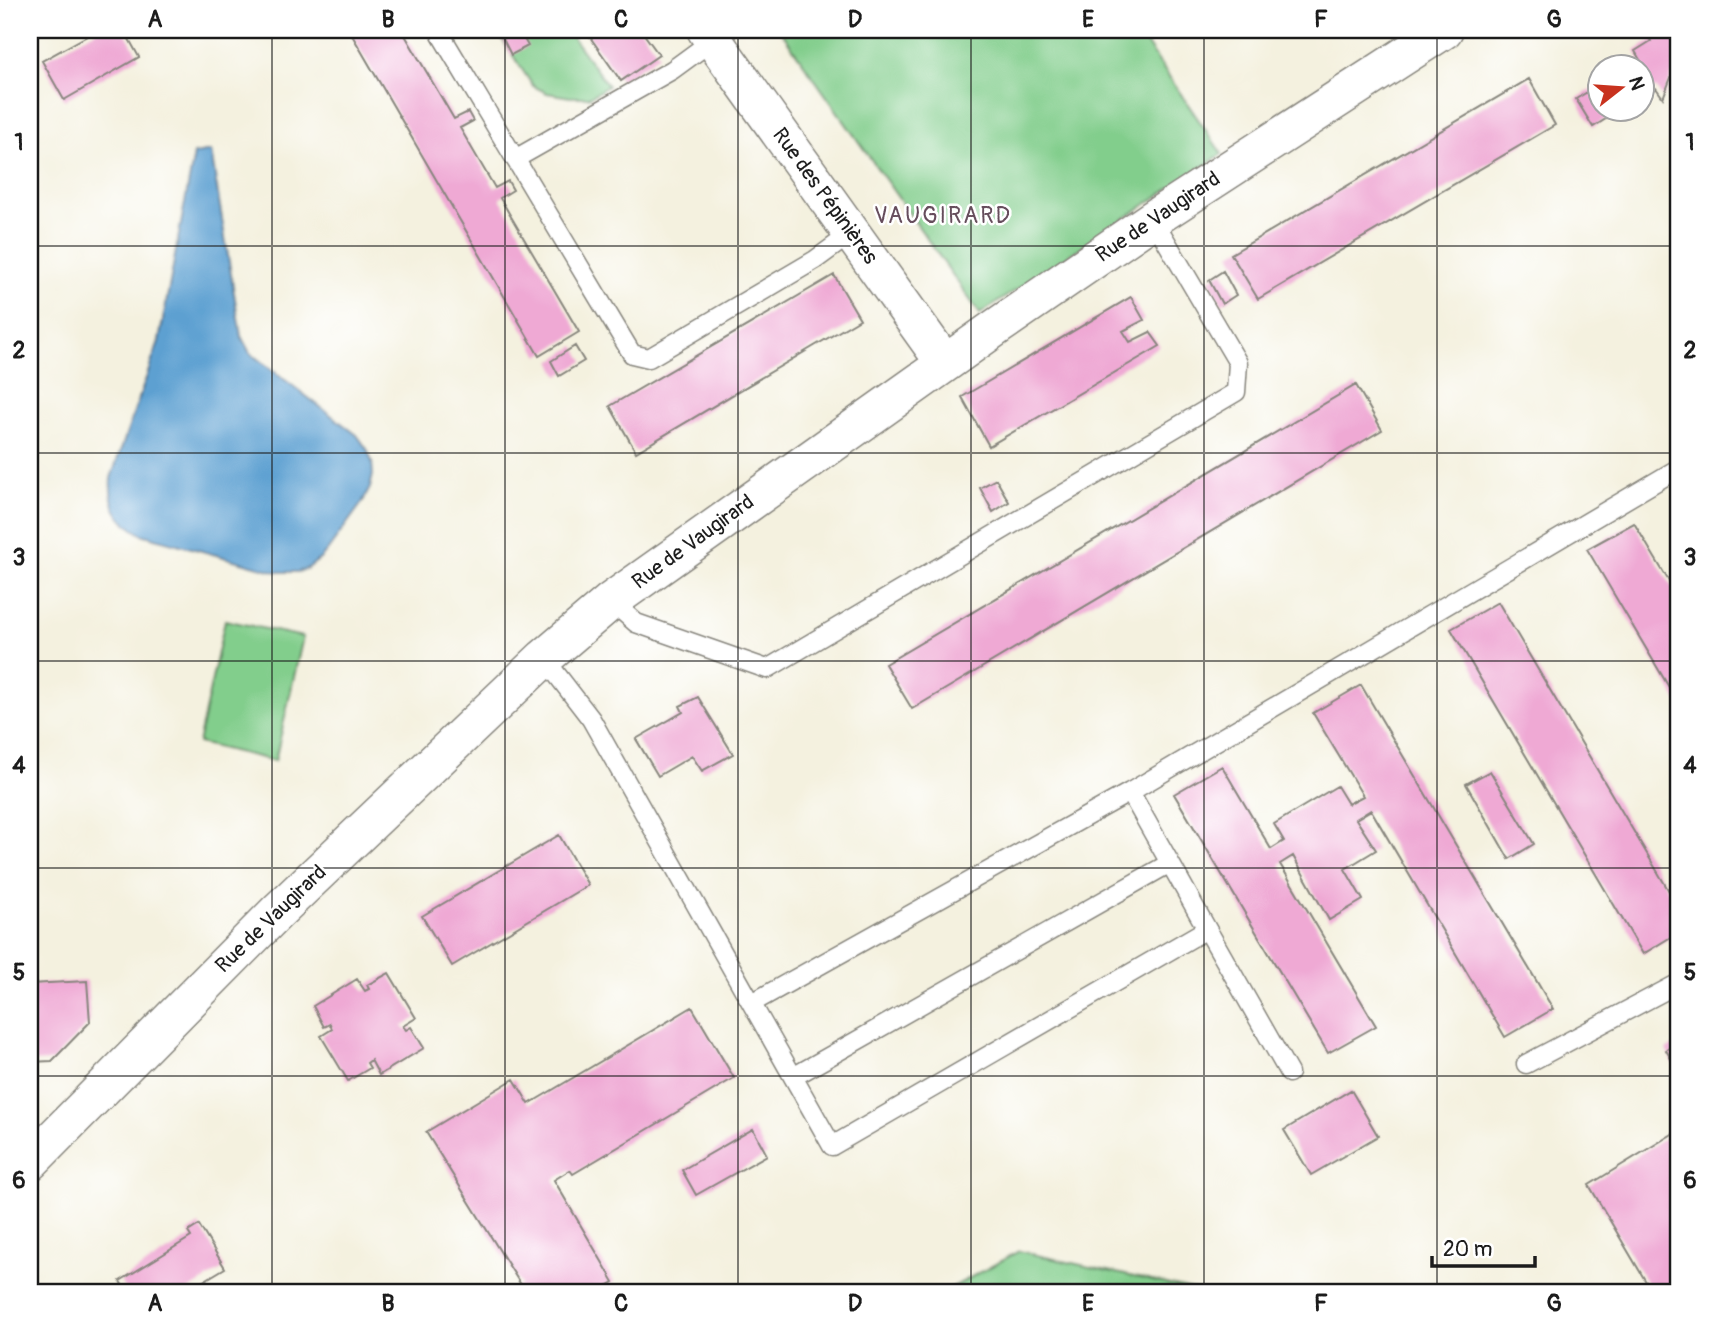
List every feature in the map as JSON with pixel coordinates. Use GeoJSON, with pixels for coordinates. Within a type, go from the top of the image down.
{"type":"FeatureCollection","features":[{"type":"Feature","properties":{"kind":"street","name":"Rue de Vaugirard"},"geometry":{"type":"LineString","coordinates":[[30,1162],[277,912],[544,658],[611,601],[944,362],[1153,219],[1444,30]]}},
{"type":"Feature","properties":{"kind":"street","name":"Rue des Pépinières"},"geometry":{"type":"LineString","coordinates":[[710,35],[944,362]]}},
{"type":"Feature","properties":{"kind":"lane"},"geometry":{"type":"LineString","coordinates":[[438,30],[632,354],[649,358],[815,260],[852,233]]}},
{"type":"Feature","properties":{"kind":"lane"},"geometry":{"type":"LineString","coordinates":[[515,159],[672,70],[710,35]]}},
{"type":"Feature","properties":{"kind":"lane"},"geometry":{"type":"LineString","coordinates":[[611,601],[636,623],[768,669],[1236,392],[1238,363],[1153,219]]}},
{"type":"Feature","properties":{"kind":"lane"},"geometry":{"type":"LineString","coordinates":[[752,1003],[1130,792],[1679,469]]}},
{"type":"Feature","properties":{"kind":"lane"},"geometry":{"type":"LineString","coordinates":[[544,658],[592,719],[832,1146],[1207,929]]}},
{"type":"Feature","properties":{"kind":"lane"},"geometry":{"type":"LineString","coordinates":[[1130,792],[1289,1073]]}},
{"type":"Feature","properties":{"kind":"lane"},"geometry":{"type":"LineString","coordinates":[[793,1077],[1170,863]]}},
{"type":"Feature","properties":{"kind":"lane"},"geometry":{"type":"LineString","coordinates":[[1526,1064],[1679,983]]}},
{"type":"Feature","properties":{"kind":"green space"},"geometry":{"type":"Polygon","coordinates":[[[496,30],[567,30],[608,86],[589,97],[570,97],[547,93],[533,86],[496,30]]]}},
{"type":"Feature","properties":{"kind":"green space"},"geometry":{"type":"Polygon","coordinates":[[[780,30],[1137,30],[1222,154],[980,314],[780,30]]]}},
{"type":"Feature","properties":{"kind":"green space"},"geometry":{"type":"Polygon","coordinates":[[[225,620],[303,637],[275,761],[198,743],[225,620]]]}},
{"type":"Feature","properties":{"kind":"green space"},"geometry":{"type":"Polygon","coordinates":[[[1019,1251],[1201,1292],[944,1292],[1019,1251]]]}},
{"type":"Feature","properties":{"kind":"water"},"geometry":{"type":"Polygon","coordinates":[[[211,151],[241,336],[250,353],[357,435],[372,462],[370,488],[362,503],[321,558],[298,572],[277,572],[141,534],[120,517],[111,496],[111,478],[159,341],[194,154],[211,151]]]}},
{"type":"Feature","properties":{"kind":"building"},"geometry":{"type":"Polygon","coordinates":[[[98,30],[124,30],[139,57],[64,100],[42,61],[98,30]]]}},
{"type":"Feature","properties":{"kind":"building"},"geometry":{"type":"Polygon","coordinates":[[[349,30],[402,30],[454,119],[468,112],[473,121],[460,128],[495,188],[508,181],[513,190],[500,198],[579,332],[539,356],[349,30]]]}},
{"type":"Feature","properties":{"kind":"building"},"geometry":{"type":"Polygon","coordinates":[[[519,30],[528,46],[511,55],[502,37],[519,30]]]}},
{"type":"Feature","properties":{"kind":"building"},"geometry":{"type":"Polygon","coordinates":[[[585,30],[641,30],[659,55],[621,81],[585,30]]]}},
{"type":"Feature","properties":{"kind":"building"},"geometry":{"type":"Polygon","coordinates":[[[1644,30],[1679,30],[1679,57],[1663,98],[1656,88],[1656,52],[1635,51],[1651,41],[1644,30]]]}},
{"type":"Feature","properties":{"kind":"building"},"geometry":{"type":"Polygon","coordinates":[[[1529,79],[1555,125],[1258,299],[1231,254],[1529,79]]]}},
{"type":"Feature","properties":{"kind":"building"},"geometry":{"type":"Polygon","coordinates":[[[1586,93],[1586,115],[1576,99],[1586,93]]]}},
{"type":"Feature","properties":{"kind":"building"},"geometry":{"type":"Polygon","coordinates":[[[1223,271],[1236,295],[1222,304],[1209,280],[1223,271]]]}},
{"type":"Feature","properties":{"kind":"building"},"geometry":{"type":"Polygon","coordinates":[[[834,275],[860,319],[636,452],[610,406],[834,275]]]}},
{"type":"Feature","properties":{"kind":"building"},"geometry":{"type":"Polygon","coordinates":[[[1131,297],[1144,320],[1123,331],[1130,342],[1150,332],[1160,346],[989,446],[962,397],[1131,297]]]}},
{"type":"Feature","properties":{"kind":"building"},"geometry":{"type":"Polygon","coordinates":[[[575,346],[584,361],[559,376],[551,361],[575,346]]]}},
{"type":"Feature","properties":{"kind":"building"},"geometry":{"type":"Polygon","coordinates":[[[1356,385],[1382,430],[912,709],[885,664],[1356,385]]]}},
{"type":"Feature","properties":{"kind":"building"},"geometry":{"type":"Polygon","coordinates":[[[996,479],[1009,502],[993,512],[980,488],[996,479]]]}},
{"type":"Feature","properties":{"kind":"building"},"geometry":{"type":"Polygon","coordinates":[[[1634,523],[1679,598],[1679,704],[1587,549],[1634,523]]]}},
{"type":"Feature","properties":{"kind":"building"},"geometry":{"type":"Polygon","coordinates":[[[1498,602],[1679,908],[1679,932],[1643,954],[1451,629],[1498,602]]]}},
{"type":"Feature","properties":{"kind":"building"},"geometry":{"type":"Polygon","coordinates":[[[1361,685],[1553,1009],[1505,1037],[1371,810],[1356,819],[1376,850],[1345,869],[1363,900],[1329,920],[1293,856],[1280,864],[1376,1026],[1328,1053],[1174,794],[1222,766],[1271,849],[1284,841],[1274,824],[1337,786],[1348,804],[1363,796],[1313,713],[1361,685]]]}},
{"type":"Feature","properties":{"kind":"building"},"geometry":{"type":"Polygon","coordinates":[[[698,697],[733,754],[702,771],[692,756],[658,776],[636,739],[683,712],[680,706],[698,697]]]}},
{"type":"Feature","properties":{"kind":"building"},"geometry":{"type":"Polygon","coordinates":[[[1490,771],[1534,844],[1509,859],[1466,784],[1490,771]]]}},
{"type":"Feature","properties":{"kind":"building"},"geometry":{"type":"Polygon","coordinates":[[[559,835],[588,885],[452,966],[422,916],[559,835]]]}},
{"type":"Feature","properties":{"kind":"building"},"geometry":{"type":"Polygon","coordinates":[[[389,973],[416,1018],[403,1026],[406,1030],[411,1027],[424,1048],[379,1075],[371,1060],[367,1063],[370,1068],[348,1081],[321,1036],[332,1029],[330,1024],[324,1027],[313,1006],[357,979],[365,991],[369,989],[367,985],[389,973]]]}},
{"type":"Feature","properties":{"kind":"building"},"geometry":{"type":"Polygon","coordinates":[[[87,981],[90,1022],[52,1061],[30,1062],[30,984],[87,981]]]}},
{"type":"Feature","properties":{"kind":"building"},"geometry":{"type":"Polygon","coordinates":[[[692,1007],[734,1078],[573,1174],[570,1170],[554,1180],[614,1282],[596,1292],[516,1292],[514,1289],[521,1285],[426,1132],[514,1079],[529,1104],[692,1007]]]}},
{"type":"Feature","properties":{"kind":"building"},"geometry":{"type":"Polygon","coordinates":[[[1679,1042],[1679,1073],[1666,1050],[1679,1042]]]}},
{"type":"Feature","properties":{"kind":"building"},"geometry":{"type":"Polygon","coordinates":[[[1351,1090],[1378,1136],[1311,1175],[1284,1130],[1351,1090]]]}},
{"type":"Feature","properties":{"kind":"building"},"geometry":{"type":"Polygon","coordinates":[[[753,1129],[767,1155],[696,1195],[682,1170],[753,1129]]]}},
{"type":"Feature","properties":{"kind":"building"},"geometry":{"type":"Polygon","coordinates":[[[1679,1130],[1679,1292],[1652,1292],[1589,1185],[1679,1130]]]}},
{"type":"Feature","properties":{"kind":"building"},"geometry":{"type":"Polygon","coordinates":[[[199,1225],[225,1268],[185,1292],[126,1292],[120,1281],[191,1237],[188,1232],[199,1225]]]}},
{"type":"Feature","properties":{"kind":"district","name":"VAUGIRARD"},"geometry":{"type":"Point","coordinates":[943,215]}}]}
